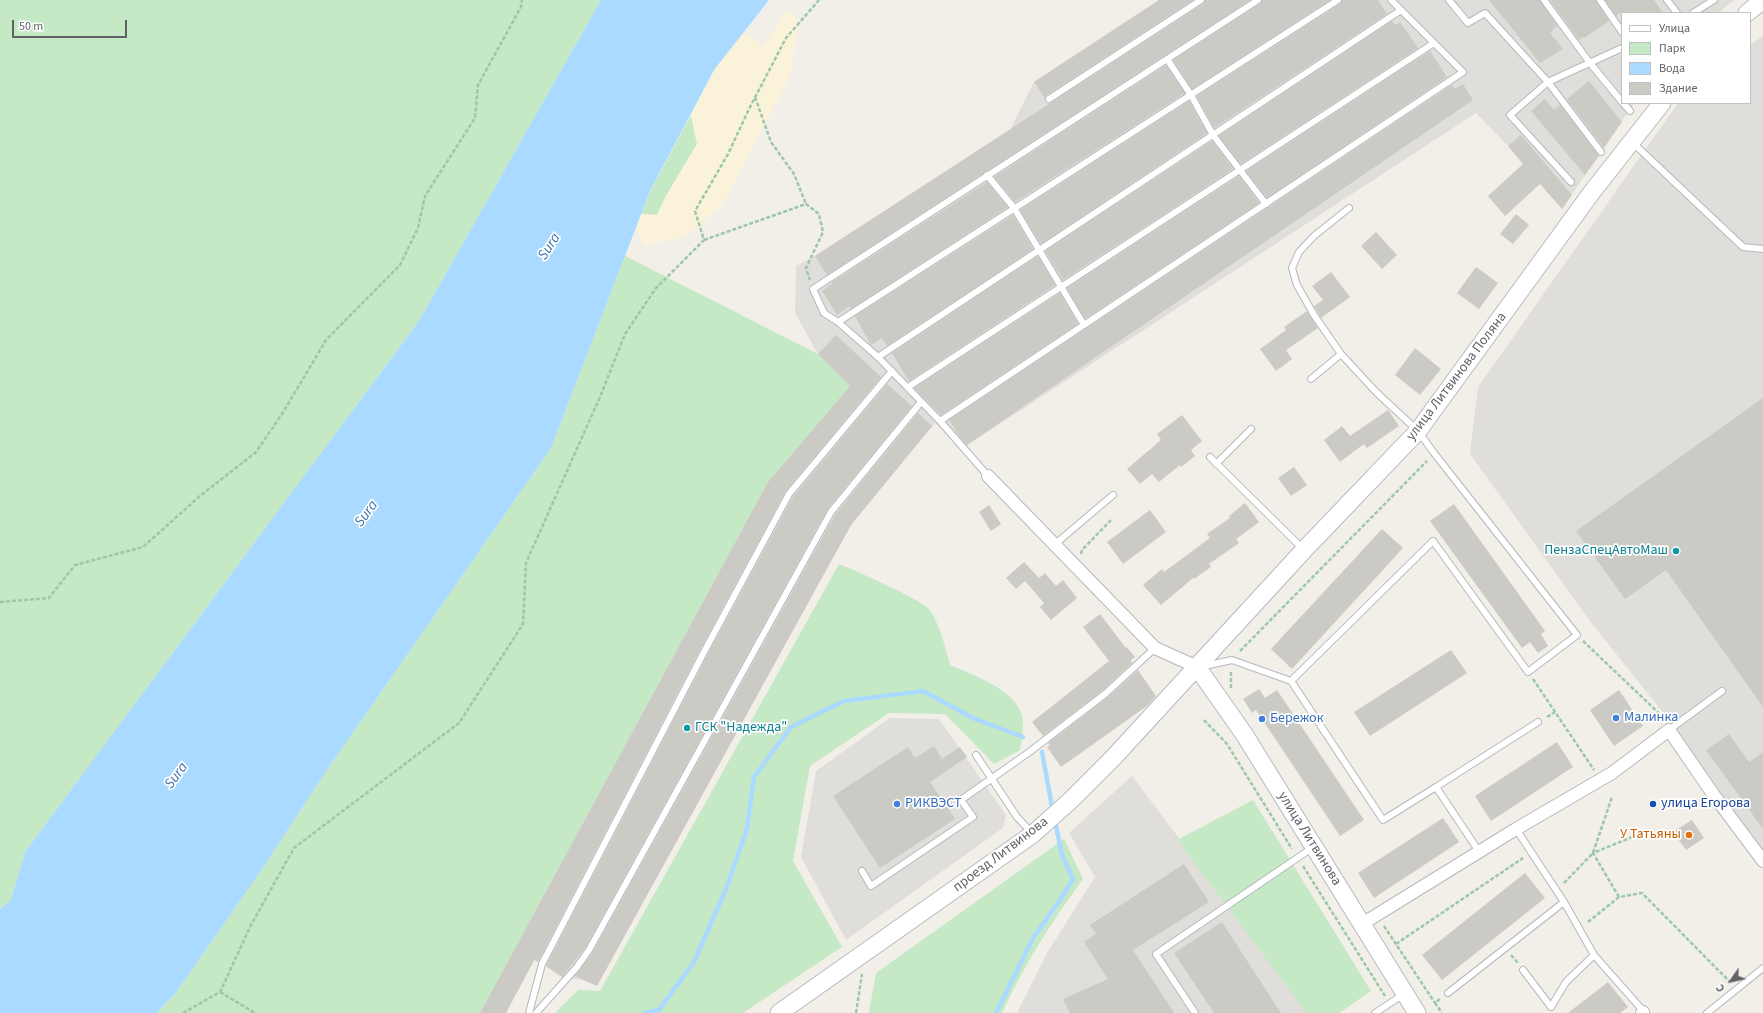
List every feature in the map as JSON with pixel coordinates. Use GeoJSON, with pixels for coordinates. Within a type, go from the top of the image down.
{"type":"FeatureCollection","features":[{"type":"Feature","properties":{"kind":"main road"},"geometry":{"type":"LineString","coordinates":[[1748,12],[1763,0]]}},
{"type":"Feature","properties":{"kind":"main road","name":"улица Литвинова Поляна"},"geometry":{"type":"LineString","coordinates":[[1197,667],[1304,550],[1418,431],[1592,192],[1661,104]]}},
{"type":"Feature","properties":{"kind":"main road","name":"проезд Литвинова"},"geometry":{"type":"LineString","coordinates":[[779,1013],[865,954],[1033,834],[1071,800],[1113,758],[1197,667]]}},
{"type":"Feature","properties":{"kind":"main road","name":"улица Литвинова"},"geometry":{"type":"LineString","coordinates":[[1197,667],[1244,734],[1417,1013]]}},
{"type":"Feature","properties":{"kind":"street"},"geometry":{"type":"LineString","coordinates":[[988,476],[1155,648],[1197,667]]}},
{"type":"Feature","properties":{"kind":"street"},"geometry":{"type":"LineString","coordinates":[[1362,924],[1480,853],[1516,829],[1612,773],[1669,730],[1713,794],[1763,861]]}},
{"type":"Feature","properties":{"kind":"lane"},"geometry":{"type":"LineString","coordinates":[[1049,100],[1201,0]]}},
{"type":"Feature","properties":{"kind":"lane"},"geometry":{"type":"LineString","coordinates":[[988,476],[940,421],[878,356],[838,322],[824,313],[812,288],[1258,0]]}},
{"type":"Feature","properties":{"kind":"lane"},"geometry":{"type":"LineString","coordinates":[[838,322],[1338,0]]}},
{"type":"Feature","properties":{"kind":"lane"},"geometry":{"type":"LineString","coordinates":[[940,421],[1463,72],[1392,0]]}},
{"type":"Feature","properties":{"kind":"lane"},"geometry":{"type":"LineString","coordinates":[[1449,0],[1468,23],[1485,12],[1548,82],[1601,152]]}},
{"type":"Feature","properties":{"kind":"lane"},"geometry":{"type":"LineString","coordinates":[[1544,0],[1590,63],[1621,101]]}},
{"type":"Feature","properties":{"kind":"lane"},"geometry":{"type":"LineString","coordinates":[[1600,0],[1621,31]]}},
{"type":"Feature","properties":{"kind":"lane"},"geometry":{"type":"LineString","coordinates":[[1667,0],[1675,12]]}},
{"type":"Feature","properties":{"kind":"lane"},"geometry":{"type":"LineString","coordinates":[[1695,12],[1714,0]]}},
{"type":"Feature","properties":{"kind":"lane"},"geometry":{"type":"LineString","coordinates":[[878,356],[1401,10]]}},
{"type":"Feature","properties":{"kind":"lane"},"geometry":{"type":"LineString","coordinates":[[908,387],[1434,42]]}},
{"type":"Feature","properties":{"kind":"lane"},"geometry":{"type":"LineString","coordinates":[[1571,182],[1510,115],[1548,82],[1621,48]]}},
{"type":"Feature","properties":{"kind":"lane"},"geometry":{"type":"LineString","coordinates":[[1167,59],[1191,95],[1213,135],[1266,204]]}},
{"type":"Feature","properties":{"kind":"lane"},"geometry":{"type":"LineString","coordinates":[[1624,104],[1630,111]]}},
{"type":"Feature","properties":{"kind":"lane"},"geometry":{"type":"LineString","coordinates":[[1632,142],[1743,247],[1763,249]]}},
{"type":"Feature","properties":{"kind":"lane"},"geometry":{"type":"LineString","coordinates":[[987,175],[1014,208],[1040,249],[1084,325]]}},
{"type":"Feature","properties":{"kind":"lane"},"geometry":{"type":"LineString","coordinates":[[1292,682],[1432,541],[1528,672],[1577,635],[1418,431],[1376,392],[1341,354],[1314,315],[1297,285],[1292,268],[1299,252],[1314,236],[1349,208]]}},
{"type":"Feature","properties":{"kind":"lane"},"geometry":{"type":"LineString","coordinates":[[1311,380],[1341,354]]}},
{"type":"Feature","properties":{"kind":"lane"},"geometry":{"type":"LineString","coordinates":[[529,1013],[542,964],[704,652],[789,494],[892,371]]}},
{"type":"Feature","properties":{"kind":"lane"},"geometry":{"type":"LineString","coordinates":[[536,1013],[577,967],[589,950],[831,512],[921,402]]}},
{"type":"Feature","properties":{"kind":"lane"},"geometry":{"type":"LineString","coordinates":[[1216,464],[1251,429]]}},
{"type":"Feature","properties":{"kind":"lane"},"geometry":{"type":"LineString","coordinates":[[1210,457],[1304,550]]}},
{"type":"Feature","properties":{"kind":"lane"},"geometry":{"type":"LineString","coordinates":[[1054,545],[1113,495]]}},
{"type":"Feature","properties":{"kind":"lane"},"geometry":{"type":"LineString","coordinates":[[862,871],[871,886],[973,817],[960,800],[1028,753],[1104,694],[1155,648]]}},
{"type":"Feature","properties":{"kind":"lane"},"geometry":{"type":"LineString","coordinates":[[1197,667],[1232,660],[1292,682],[1383,820],[1538,722]]}},
{"type":"Feature","properties":{"kind":"lane"},"geometry":{"type":"LineString","coordinates":[[1669,730],[1722,691]]}},
{"type":"Feature","properties":{"kind":"lane"},"geometry":{"type":"LineString","coordinates":[[976,755],[1017,817],[1033,834]]}},
{"type":"Feature","properties":{"kind":"lane"},"geometry":{"type":"LineString","coordinates":[[1436,787],[1480,853]]}},
{"type":"Feature","properties":{"kind":"lane"},"geometry":{"type":"LineString","coordinates":[[1516,829],[1564,902],[1594,955],[1643,1013]]}},
{"type":"Feature","properties":{"kind":"lane"},"geometry":{"type":"LineString","coordinates":[[1195,1013],[1156,954],[1314,847]]}},
{"type":"Feature","properties":{"kind":"lane"},"geometry":{"type":"LineString","coordinates":[[1448,993],[1564,902]]}},
{"type":"Feature","properties":{"kind":"lane"},"geometry":{"type":"LineString","coordinates":[[1523,970],[1552,1007],[1566,982],[1594,955]]}},
{"type":"Feature","properties":{"kind":"lane"},"geometry":{"type":"LineString","coordinates":[[1707,1013],[1763,968]]}},
{"type":"Feature","properties":{"kind":"lane"},"geometry":{"type":"LineString","coordinates":[[1375,1013],[1404,994]]}},
{"type":"Feature","properties":{"kind":"path"},"geometry":{"type":"LineString","coordinates":[[0,602],[49,598],[75,565],[143,547],[200,496],[256,452],[282,414],[326,340],[400,265],[418,228],[425,196],[475,118],[478,85],[521,7],[522,0]]}},
{"type":"Feature","properties":{"kind":"path"},"geometry":{"type":"LineString","coordinates":[[704,240],[695,211],[728,154],[755,97],[786,38],[819,0]]}},
{"type":"Feature","properties":{"kind":"path"},"geometry":{"type":"LineString","coordinates":[[755,97],[771,142],[794,174],[806,204],[819,214],[823,232],[806,268],[812,288]]}},
{"type":"Feature","properties":{"kind":"path"},"geometry":{"type":"LineString","coordinates":[[183,1013],[220,992],[251,925],[294,848],[459,723],[523,624],[526,563],[600,398],[625,334],[656,288],[704,240],[806,204]]}},
{"type":"Feature","properties":{"kind":"path"},"geometry":{"type":"LineString","coordinates":[[1076,566],[1082,550],[1111,520]]}},
{"type":"Feature","properties":{"kind":"path"},"geometry":{"type":"LineString","coordinates":[[1528,672],[1595,772]]}},
{"type":"Feature","properties":{"kind":"path"},"geometry":{"type":"LineString","coordinates":[[1612,797],[1593,853],[1619,897]]}},
{"type":"Feature","properties":{"kind":"path"},"geometry":{"type":"LineString","coordinates":[[1556,890],[1593,853],[1637,835]]}},
{"type":"Feature","properties":{"kind":"path"},"geometry":{"type":"LineString","coordinates":[[1396,944],[1532,852]]}},
{"type":"Feature","properties":{"kind":"path"},"geometry":{"type":"LineString","coordinates":[[1579,929],[1619,897],[1642,892],[1737,989]]}},
{"type":"Feature","properties":{"kind":"path"},"geometry":{"type":"LineString","coordinates":[[1506,948],[1523,970]]}},
{"type":"Feature","properties":{"kind":"path"},"geometry":{"type":"LineString","coordinates":[[856,1013],[865,954]]}},
{"type":"Feature","properties":{"kind":"path"},"geometry":{"type":"LineString","coordinates":[[220,992],[255,1013]]}},
{"type":"Feature","properties":{"kind":"path"},"geometry":{"type":"LineString","coordinates":[[1442,1013],[1435,1003],[1448,993]]}},
{"type":"Feature","properties":{"kind":"shaded area"},"geometry":{"type":"Polygon","coordinates":[[[1159,0],[1734,0],[1719,12],[1621,12],[1621,104],[1633,104],[1562,209],[1508,146],[1476,113],[966,446],[935,423],[851,525],[597,986],[583,980],[562,977],[535,959],[506,1013],[480,1013],[768,482],[850,386],[818,354],[795,313],[796,266],[815,256],[1010,130],[1034,82],[1159,0]]]}},
{"type":"Feature","properties":{"kind":"shaded area"},"geometry":{"type":"Polygon","coordinates":[[[1763,36],[1763,851],[1661,710],[1590,621],[1470,454],[1478,387],[1677,104],[1751,104],[1751,44],[1763,36]]]}},
{"type":"Feature","properties":{"kind":"shaded area"},"geometry":{"type":"Polygon","coordinates":[[[890,718],[939,719],[1006,815],[1003,828],[846,940],[801,857],[816,771],[890,718]]]}},
{"type":"Feature","properties":{"kind":"shaded area"},"geometry":{"type":"Polygon","coordinates":[[[1132,776],[1311,1013],[1017,1013],[1047,953],[1095,877],[1069,833],[1132,776]]]}},
{"type":"Feature","properties":{"kind":"green space"},"geometry":{"type":"Polygon","coordinates":[[[0,0],[601,0],[419,321],[25,852],[11,900],[0,909],[0,0]]]}},
{"type":"Feature","properties":{"kind":"green space"},"geometry":{"type":"Polygon","coordinates":[[[691,115],[697,144],[666,196],[657,215],[641,214],[650,192],[691,115]]]}},
{"type":"Feature","properties":{"kind":"green space"},"geometry":{"type":"Polygon","coordinates":[[[625,256],[818,354],[850,386],[768,482],[480,1013],[156,1013],[175,994],[260,872],[329,767],[551,448],[625,256]]]}},
{"type":"Feature","properties":{"kind":"green space"},"geometry":{"type":"Polygon","coordinates":[[[839,564],[915,599],[930,610],[939,629],[950,665],[992,684],[1011,698],[1018,706],[1023,724],[1020,750],[994,764],[945,714],[889,713],[810,766],[793,861],[842,947],[743,1013],[555,1013],[578,990],[600,991],[839,564]]]}},
{"type":"Feature","properties":{"kind":"green space"},"geometry":{"type":"Polygon","coordinates":[[[1253,800],[1371,991],[1339,1013],[1307,1013],[1186,852],[1179,839],[1253,800]]]}},
{"type":"Feature","properties":{"kind":"green space"},"geometry":{"type":"Polygon","coordinates":[[[1064,839],[1083,879],[1039,944],[1002,1013],[869,1013],[876,973],[1064,839]]]}},
{"type":"Feature","properties":{"kind":"sand"},"geometry":{"type":"Polygon","coordinates":[[[787,9],[798,20],[790,77],[722,205],[685,237],[645,245],[636,228],[641,214],[657,215],[666,196],[697,144],[691,115],[714,70],[744,32],[763,47],[787,9]]]}},
{"type":"Feature","properties":{"kind":"water","name":"Sura"},"geometry":{"type":"Polygon","coordinates":[[[601,0],[769,0],[714,70],[650,191],[551,448],[329,767],[260,872],[175,994],[156,1013],[0,1013],[0,909],[11,900],[25,852],[419,321],[601,0]]]}},
{"type":"Feature","properties":{"kind":"building"},"geometry":{"type":"Polygon","coordinates":[[[1159,0],[1193,0],[1047,95],[1045,98],[1034,82],[1159,0]]]}},
{"type":"Feature","properties":{"kind":"building"},"geometry":{"type":"Polygon","coordinates":[[[1205,0],[1250,0],[827,275],[815,256],[1203,4],[1205,0]]]}},
{"type":"Feature","properties":{"kind":"building"},"geometry":{"type":"Polygon","coordinates":[[[1262,0],[1330,0],[1192,89],[1173,60],[1260,4],[1262,0]]]}},
{"type":"Feature","properties":{"kind":"building"},"geometry":{"type":"Polygon","coordinates":[[[1342,0],[1378,0],[1387,14],[1214,128],[1197,96],[1340,4],[1342,0]]]}},
{"type":"Feature","properties":{"kind":"building"},"geometry":{"type":"Polygon","coordinates":[[[1489,0],[1540,0],[1560,30],[1556,26],[1550,33],[1563,49],[1540,63],[1489,0]]]}},
{"type":"Feature","properties":{"kind":"building"},"geometry":{"type":"Polygon","coordinates":[[[1550,0],[1596,0],[1609,21],[1579,40],[1550,0]]]}},
{"type":"Feature","properties":{"kind":"building"},"geometry":{"type":"Polygon","coordinates":[[[1605,0],[1654,0],[1662,12],[1621,12],[1616,16],[1605,0]]]}},
{"type":"Feature","properties":{"kind":"building"},"geometry":{"type":"Polygon","coordinates":[[[1392,21],[1395,25],[1400,22],[1418,48],[1241,164],[1219,136],[1392,21]]]}},
{"type":"Feature","properties":{"kind":"building"},"geometry":{"type":"Polygon","coordinates":[[[1430,51],[1447,77],[1267,198],[1246,171],[1430,51]]]}},
{"type":"Feature","properties":{"kind":"building"},"geometry":{"type":"Polygon","coordinates":[[[1166,65],[1185,93],[1015,202],[994,177],[1166,65]]]}},
{"type":"Feature","properties":{"kind":"building"},"geometry":{"type":"Polygon","coordinates":[[[1589,81],[1622,122],[1604,148],[1567,99],[1589,81]]]}},
{"type":"Feature","properties":{"kind":"building"},"geometry":{"type":"Polygon","coordinates":[[[1463,84],[1473,100],[967,445],[960,437],[949,420],[1452,85],[1455,89],[1463,84]]]}},
{"type":"Feature","properties":{"kind":"building"},"geometry":{"type":"Polygon","coordinates":[[[1545,99],[1554,110],[1560,105],[1599,156],[1585,175],[1531,111],[1545,99]]]}},
{"type":"Feature","properties":{"kind":"building"},"geometry":{"type":"Polygon","coordinates":[[[1189,101],[1207,133],[1041,244],[1020,210],[1189,101]]]}},
{"type":"Feature","properties":{"kind":"building"},"geometry":{"type":"Polygon","coordinates":[[[1521,135],[1572,195],[1562,209],[1540,184],[1505,216],[1488,196],[1523,164],[1508,146],[1521,135]]]}},
{"type":"Feature","properties":{"kind":"building"},"geometry":{"type":"Polygon","coordinates":[[[1212,141],[1233,169],[1063,280],[1045,251],[1212,141]]]}},
{"type":"Feature","properties":{"kind":"building"},"geometry":{"type":"Polygon","coordinates":[[[1239,176],[1259,203],[1085,319],[1067,288],[1239,176]]]}},
{"type":"Feature","properties":{"kind":"building"},"geometry":{"type":"Polygon","coordinates":[[[987,182],[1008,207],[851,309],[849,306],[837,315],[822,291],[833,283],[832,282],[987,182]]]}},
{"type":"Feature","properties":{"kind":"building"},"geometry":{"type":"Polygon","coordinates":[[[1516,214],[1529,225],[1513,244],[1500,234],[1516,214]]]}},
{"type":"Feature","properties":{"kind":"building"},"geometry":{"type":"Polygon","coordinates":[[[1013,215],[1033,249],[887,346],[882,338],[871,345],[855,316],[1013,215]]]}},
{"type":"Feature","properties":{"kind":"building"},"geometry":{"type":"Polygon","coordinates":[[[1376,232],[1397,255],[1382,269],[1361,246],[1376,232]]]}},
{"type":"Feature","properties":{"kind":"building"},"geometry":{"type":"Polygon","coordinates":[[[1038,256],[1055,285],[909,381],[892,353],[1038,256]]]}},
{"type":"Feature","properties":{"kind":"building"},"geometry":{"type":"Polygon","coordinates":[[[1476,267],[1498,283],[1479,309],[1457,293],[1476,267]]]}},
{"type":"Feature","properties":{"kind":"building"},"geometry":{"type":"Polygon","coordinates":[[[1331,272],[1350,297],[1321,318],[1314,306],[1323,300],[1312,286],[1331,272]]]}},
{"type":"Feature","properties":{"kind":"building"},"geometry":{"type":"Polygon","coordinates":[[[1060,293],[1078,324],[941,415],[914,388],[1060,293]]]}},
{"type":"Feature","properties":{"kind":"building"},"geometry":{"type":"Polygon","coordinates":[[[1307,311],[1318,328],[1286,350],[1292,359],[1276,371],[1260,349],[1286,330],[1284,327],[1307,311]]]}},
{"type":"Feature","properties":{"kind":"building"},"geometry":{"type":"Polygon","coordinates":[[[836,335],[881,377],[785,492],[700,650],[538,962],[534,960],[506,1013],[480,1013],[768,482],[850,386],[818,354],[836,335]]]}},
{"type":"Feature","properties":{"kind":"building"},"geometry":{"type":"Polygon","coordinates":[[[1415,348],[1441,369],[1420,395],[1395,375],[1415,348]]]}},
{"type":"Feature","properties":{"kind":"building","name":"ГСК \"Надежда\""},"geometry":{"type":"Polygon","coordinates":[[[887,384],[912,406],[827,510],[585,948],[562,977],[546,966],[708,654],[793,497],[887,384]]]}},
{"type":"Feature","properties":{"kind":"building","name":"ПензаСпецАвтоМаш"},"geometry":{"type":"Polygon","coordinates":[[[1763,398],[1763,707],[1666,570],[1625,599],[1576,531],[1763,398]]]}},
{"type":"Feature","properties":{"kind":"building"},"geometry":{"type":"Polygon","coordinates":[[[1388,410],[1399,426],[1367,448],[1364,444],[1340,462],[1324,440],[1342,426],[1350,436],[1388,410]]]}},
{"type":"Feature","properties":{"kind":"building"},"geometry":{"type":"Polygon","coordinates":[[[918,413],[932,426],[851,525],[597,986],[575,976],[593,952],[835,515],[918,413]]]}},
{"type":"Feature","properties":{"kind":"building"},"geometry":{"type":"Polygon","coordinates":[[[1182,415],[1202,441],[1191,450],[1195,456],[1181,467],[1180,465],[1159,482],[1152,474],[1140,484],[1127,469],[1161,440],[1157,434],[1182,415]]]}},
{"type":"Feature","properties":{"kind":"building"},"geometry":{"type":"Polygon","coordinates":[[[1294,467],[1307,485],[1291,496],[1278,478],[1294,467]]]}},
{"type":"Feature","properties":{"kind":"building"},"geometry":{"type":"Polygon","coordinates":[[[1245,503],[1259,522],[1236,539],[1239,543],[1209,564],[1211,567],[1194,579],[1193,578],[1161,605],[1143,585],[1162,569],[1164,572],[1210,538],[1207,534],[1230,518],[1229,516],[1245,503]]]}},
{"type":"Feature","properties":{"kind":"building"},"geometry":{"type":"Polygon","coordinates":[[[1454,504],[1545,631],[1541,634],[1548,646],[1538,653],[1530,642],[1522,648],[1430,521],[1454,504]]]}},
{"type":"Feature","properties":{"kind":"building"},"geometry":{"type":"Polygon","coordinates":[[[989,505],[1001,524],[991,531],[979,512],[989,505]]]}},
{"type":"Feature","properties":{"kind":"building"},"geometry":{"type":"Polygon","coordinates":[[[1150,510],[1166,532],[1123,564],[1107,542],[1150,510]]]}},
{"type":"Feature","properties":{"kind":"building"},"geometry":{"type":"Polygon","coordinates":[[[1382,529],[1403,548],[1292,669],[1271,649],[1382,529]]]}},
{"type":"Feature","properties":{"kind":"building"},"geometry":{"type":"Polygon","coordinates":[[[1024,562],[1039,578],[1045,573],[1056,586],[1063,580],[1077,598],[1051,620],[1040,607],[1044,603],[1025,581],[1016,589],[1006,578],[1024,562]]]}},
{"type":"Feature","properties":{"kind":"building"},"geometry":{"type":"Polygon","coordinates":[[[1100,614],[1126,648],[1127,647],[1135,657],[1131,660],[1132,663],[1102,691],[1043,736],[1032,722],[1109,661],[1083,627],[1100,614]]]}},
{"type":"Feature","properties":{"kind":"building"},"geometry":{"type":"Polygon","coordinates":[[[1451,650],[1467,673],[1370,736],[1354,712],[1451,650]]]}},
{"type":"Feature","properties":{"kind":"building"},"geometry":{"type":"Polygon","coordinates":[[[1138,670],[1156,696],[1147,706],[1061,767],[1047,747],[1050,745],[1048,743],[1108,697],[1138,670]]]}},
{"type":"Feature","properties":{"kind":"building"},"geometry":{"type":"Polygon","coordinates":[[[1259,689],[1265,698],[1277,690],[1364,820],[1340,836],[1256,710],[1252,713],[1243,699],[1259,689]]]}},
{"type":"Feature","properties":{"kind":"building","name":"Малинка"},"geometry":{"type":"Polygon","coordinates":[[[1619,690],[1643,726],[1614,746],[1590,710],[1619,690]]]}},
{"type":"Feature","properties":{"kind":"building"},"geometry":{"type":"Polygon","coordinates":[[[1729,734],[1749,762],[1763,752],[1763,829],[1706,750],[1729,734]]]}},
{"type":"Feature","properties":{"kind":"building"},"geometry":{"type":"Polygon","coordinates":[[[1557,742],[1573,767],[1491,821],[1475,796],[1557,742]]]}},
{"type":"Feature","properties":{"kind":"building"},"geometry":{"type":"Polygon","coordinates":[[[934,746],[942,759],[960,747],[967,757],[930,782],[955,819],[880,868],[833,796],[908,747],[915,758],[934,746]]]}},
{"type":"Feature","properties":{"kind":"building"},"geometry":{"type":"Polygon","coordinates":[[[1443,818],[1459,842],[1374,898],[1358,873],[1443,818]]]}},
{"type":"Feature","properties":{"kind":"building","name":"У Татьяны"},"geometry":{"type":"Polygon","coordinates":[[[1692,820],[1704,838],[1686,850],[1673,832],[1692,820]]]}},
{"type":"Feature","properties":{"kind":"building"},"geometry":{"type":"Polygon","coordinates":[[[1184,864],[1209,902],[1133,950],[1174,1013],[1070,1013],[1063,999],[1108,979],[1084,942],[1096,934],[1090,925],[1184,864]]]}},
{"type":"Feature","properties":{"kind":"building"},"geometry":{"type":"Polygon","coordinates":[[[1525,873],[1545,898],[1442,980],[1422,955],[1525,873]]]}},
{"type":"Feature","properties":{"kind":"building"},"geometry":{"type":"Polygon","coordinates":[[[1222,922],[1281,1013],[1214,1013],[1174,953],[1222,922]]]}},
{"type":"Feature","properties":{"kind":"building"},"geometry":{"type":"Polygon","coordinates":[[[1608,982],[1628,1007],[1620,1013],[1568,1013],[1608,982]]]}},
{"type":"Feature","properties":{"kind":"waterway"},"geometry":{"type":"LineString","coordinates":[[645,1013],[659,1010],[694,962],[726,889],[747,829],[754,777],[791,727],[844,701],[923,691],[975,719],[1023,737]]}},
{"type":"Feature","properties":{"kind":"waterway"},"geometry":{"type":"LineString","coordinates":[[1042,752],[1053,812]]}},
{"type":"Feature","properties":{"kind":"waterway"},"geometry":{"type":"LineString","coordinates":[[996,1013],[1033,938],[1073,879],[1062,855],[1055,821]]}},
{"type":"Feature","properties":{"kind":"place","name":"ПензаСпецАвтоМаш"},"geometry":{"type":"Point","coordinates":[1676,551]}},
{"type":"Feature","properties":{"kind":"place","name":"Малинка"},"geometry":{"type":"Point","coordinates":[1616,718]}},
{"type":"Feature","properties":{"kind":"place","name":"Бережок"},"geometry":{"type":"Point","coordinates":[1262,719]}},
{"type":"Feature","properties":{"kind":"place","name":"ГСК \"Надежда\""},"geometry":{"type":"Point","coordinates":[687,728]}},
{"type":"Feature","properties":{"kind":"place","name":"РИКВЭСТ"},"geometry":{"type":"Point","coordinates":[897,804]}},
{"type":"Feature","properties":{"kind":"place","name":"улица Егорова"},"geometry":{"type":"Point","coordinates":[1653,804]}},
{"type":"Feature","properties":{"kind":"place","name":"У Татьяны"},"geometry":{"type":"Point","coordinates":[1689,835]}}]}
